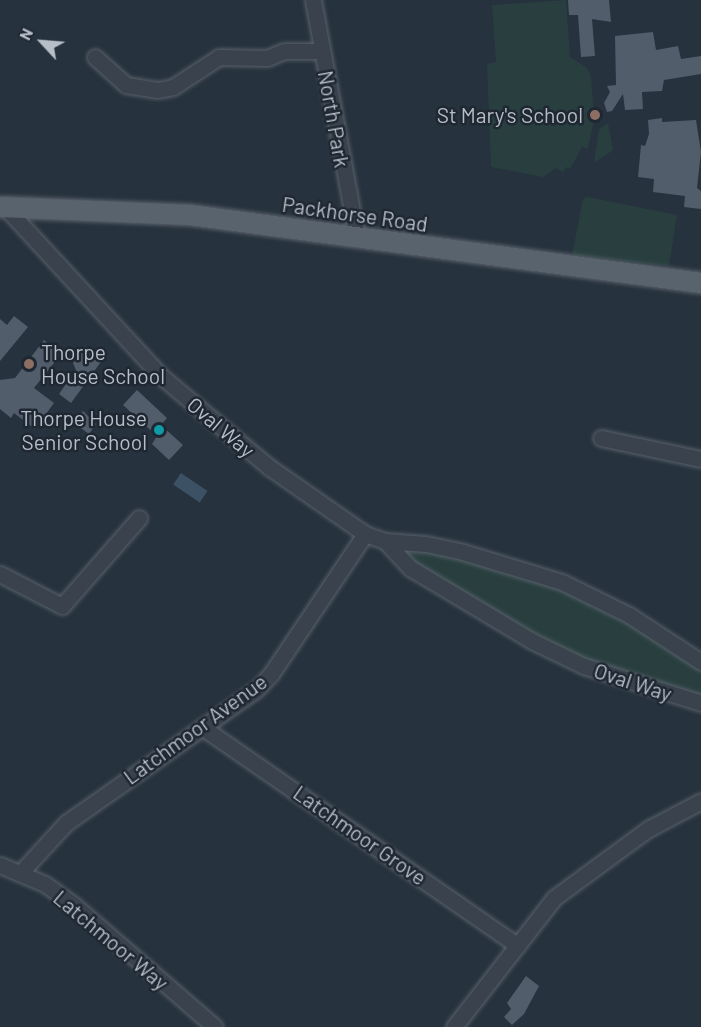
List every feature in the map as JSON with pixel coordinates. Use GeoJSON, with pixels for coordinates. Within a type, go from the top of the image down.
{"type":"FeatureCollection","features":[{"type":"Feature","properties":{"kind":"main road","name":"Packhorse Road"},"geometry":{"type":"LineString","coordinates":[[2,207],[190,215],[701,283]]}},
{"type":"Feature","properties":{"kind":"street","name":"North Park"},"geometry":{"type":"LineString","coordinates":[[313,0],[357,238]]}},
{"type":"Feature","properties":{"kind":"street"},"geometry":{"type":"LineString","coordinates":[[95,57],[126,85],[158,90],[172,87],[219,57],[267,58],[284,51],[321,51]]}},
{"type":"Feature","properties":{"kind":"street","name":"Oval Way"},"geometry":{"type":"LineString","coordinates":[[2,207],[161,376],[269,466],[366,534],[385,541],[426,544],[562,582],[629,615],[701,662]]}},
{"type":"Feature","properties":{"kind":"street"},"geometry":{"type":"LineString","coordinates":[[601,438],[701,459]]}},
{"type":"Feature","properties":{"kind":"street"},"geometry":{"type":"LineString","coordinates":[[0,574],[62,606],[139,518]]}},
{"type":"Feature","properties":{"kind":"street","name":"Latchmoor Avenue"},"geometry":{"type":"LineString","coordinates":[[21,872],[66,824],[257,689],[271,674],[366,534]]}},
{"type":"Feature","properties":{"kind":"street","name":"Oval Way"},"geometry":{"type":"LineString","coordinates":[[385,541],[410,568],[532,641],[584,666],[701,703]]}},
{"type":"Feature","properties":{"kind":"street","name":"Latchmoor Grove"},"geometry":{"type":"LineString","coordinates":[[202,727],[517,945]]}},
{"type":"Feature","properties":{"kind":"street"},"geometry":{"type":"LineString","coordinates":[[454,1027],[554,898],[648,829],[701,801]]}},
{"type":"Feature","properties":{"kind":"street","name":"Latchmoor Way"},"geometry":{"type":"LineString","coordinates":[[0,865],[21,872],[74,906],[215,1027]]}},
{"type":"Feature","properties":{"kind":"green space"},"geometry":{"type":"Polygon","coordinates":[[[566,0],[570,57],[587,68],[591,76],[594,119],[588,149],[582,147],[570,169],[566,167],[563,172],[556,168],[543,177],[491,167],[487,64],[496,62],[492,5],[566,0]]]}},
{"type":"Feature","properties":{"kind":"green space"},"geometry":{"type":"Polygon","coordinates":[[[608,123],[613,150],[594,163],[599,129],[608,123]]]}},
{"type":"Feature","properties":{"kind":"green space"},"geometry":{"type":"Polygon","coordinates":[[[588,197],[677,215],[669,266],[572,255],[583,199],[588,197]]]}},
{"type":"Feature","properties":{"kind":"green space"},"geometry":{"type":"Polygon","coordinates":[[[412,546],[539,580],[610,611],[701,668],[701,695],[588,661],[537,637],[418,566],[405,552],[412,546]]]}},
{"type":"Feature","properties":{"kind":"water"},"geometry":{"type":"Polygon","coordinates":[[[181,473],[208,491],[200,503],[173,485],[181,473]]]}},
{"type":"Feature","properties":{"kind":"building"},"geometry":{"type":"Polygon","coordinates":[[[568,0],[609,0],[611,22],[592,19],[595,56],[581,57],[578,15],[569,15],[568,0]]]}},
{"type":"Feature","properties":{"kind":"building"},"geometry":{"type":"Polygon","coordinates":[[[653,32],[656,50],[678,46],[681,59],[701,56],[701,74],[664,80],[662,91],[642,92],[643,109],[625,110],[623,94],[612,111],[607,112],[604,103],[610,92],[607,86],[616,85],[615,36],[653,32]]]}},
{"type":"Feature","properties":{"kind":"building"},"geometry":{"type":"Polygon","coordinates":[[[662,118],[662,122],[696,120],[701,152],[697,188],[701,191],[701,209],[684,207],[685,196],[653,192],[654,179],[638,177],[641,145],[645,146],[649,134],[648,120],[662,118]]]}},
{"type":"Feature","properties":{"kind":"building"},"geometry":{"type":"Polygon","coordinates":[[[14,316],[28,327],[0,361],[0,319],[7,325],[14,316]]]}},
{"type":"Feature","properties":{"kind":"building"},"geometry":{"type":"Polygon","coordinates":[[[44,340],[61,354],[34,388],[54,403],[35,429],[14,413],[11,418],[0,409],[0,380],[15,378],[44,340]]]}},
{"type":"Feature","properties":{"kind":"building"},"geometry":{"type":"Polygon","coordinates":[[[85,346],[103,359],[71,403],[59,394],[76,370],[73,363],[85,346]]]}},
{"type":"Feature","properties":{"kind":"building","name":"Thorpe House Senior School"},"geometry":{"type":"Polygon","coordinates":[[[137,390],[167,418],[161,425],[183,445],[169,460],[152,444],[157,436],[123,405],[137,390]]]}},
{"type":"Feature","properties":{"kind":"building"},"geometry":{"type":"Polygon","coordinates":[[[83,411],[96,424],[89,434],[74,423],[83,411]]]}},
{"type":"Feature","properties":{"kind":"building"},"geometry":{"type":"Polygon","coordinates":[[[526,976],[539,986],[524,1014],[512,1025],[504,1017],[511,1009],[507,1003],[526,976]]]}},
{"type":"Feature","properties":{"kind":"place","name":"St Mary's School"},"geometry":{"type":"Point","coordinates":[595,115]}},
{"type":"Feature","properties":{"kind":"place","name":"Thorpe House School"},"geometry":{"type":"Point","coordinates":[29,364]}},
{"type":"Feature","properties":{"kind":"place","name":"Thorpe House Senior School"},"geometry":{"type":"Point","coordinates":[159,430]}}]}
